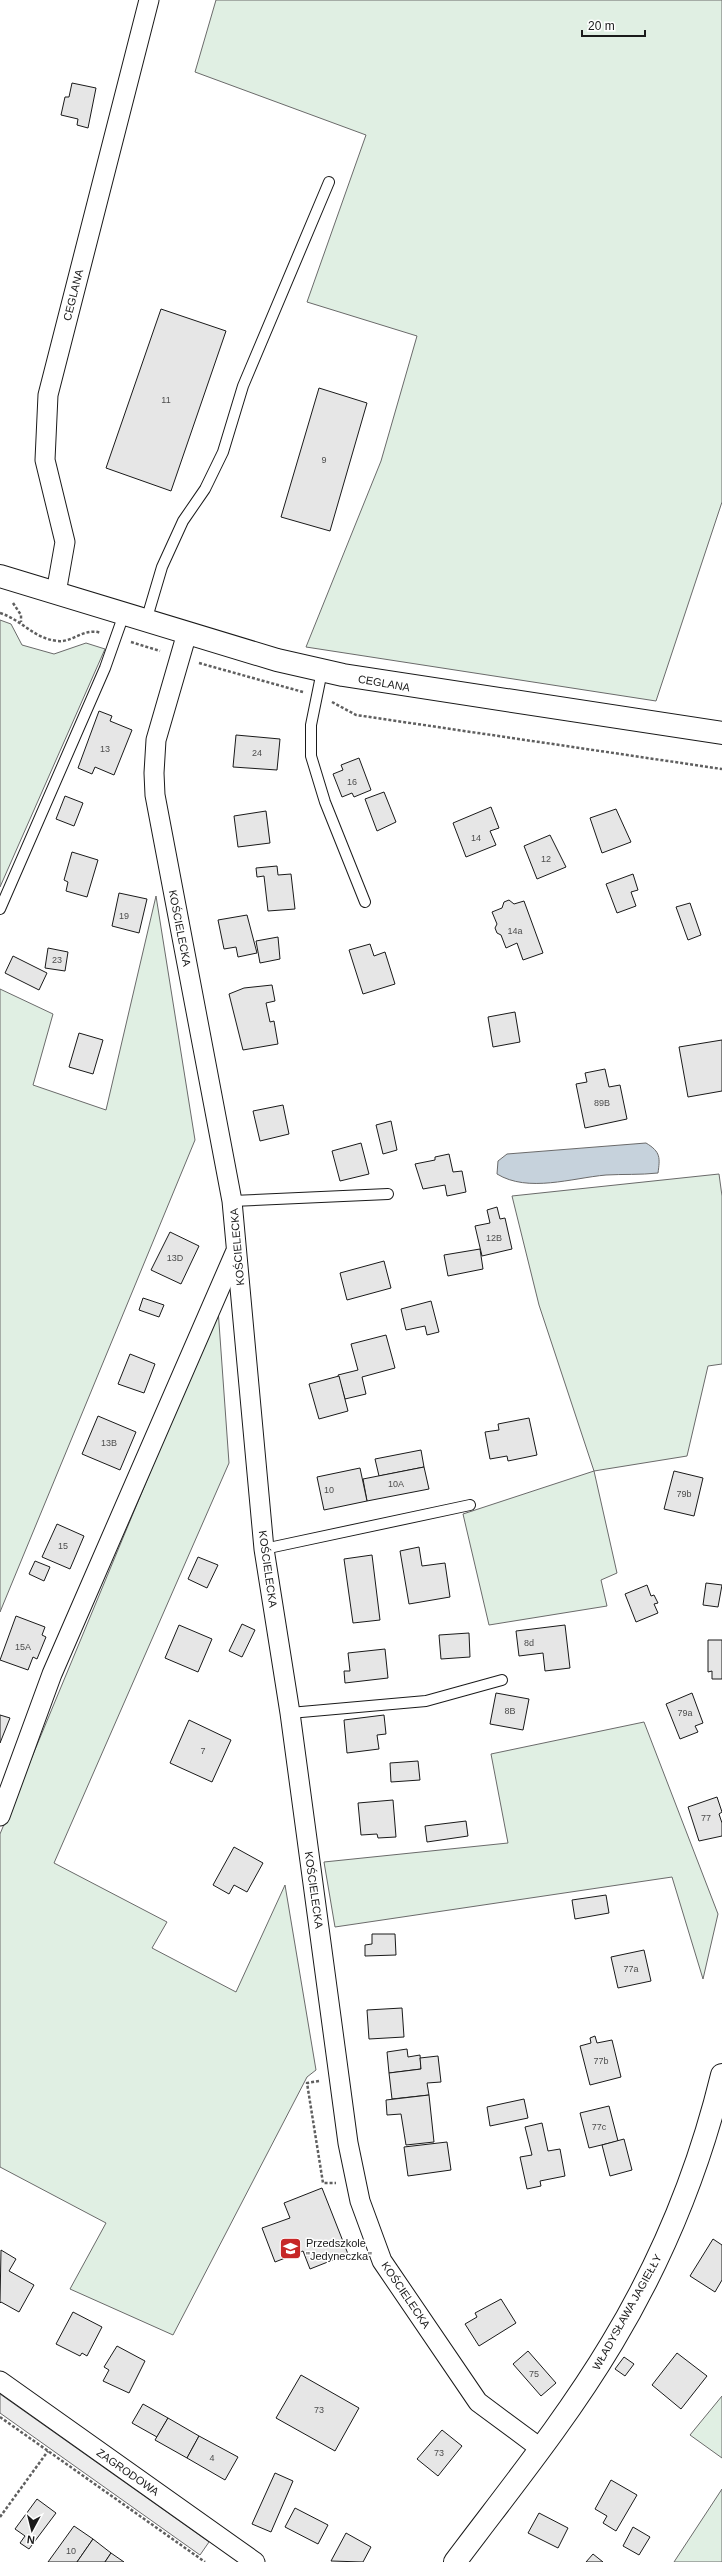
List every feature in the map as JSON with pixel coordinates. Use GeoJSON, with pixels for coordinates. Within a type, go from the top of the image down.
{"type":"FeatureCollection","features":[{"type":"Feature","properties":{"kind":"street","name":"CEGLANA"},"geometry":{"type":"LineString","coordinates":[[56,593],[65,542],[45,460],[48,395],[149,0]]}},
{"type":"Feature","properties":{"kind":"street","name":"CEGLANA"},"geometry":{"type":"LineString","coordinates":[[0,576],[146,621],[322,671],[408,687],[722,733]]}},
{"type":"Feature","properties":{"kind":"street","name":"KOŚCIELECKA"},"geometry":{"type":"LineString","coordinates":[[187,633],[156,740],[154,773],[155,795],[232,1201],[264,1549],[290,1713],[348,2143],[360,2201],[382,2261],[478,2402],[540,2448]]}},
{"type":"Feature","properties":{"kind":"street"},"geometry":{"type":"LineString","coordinates":[[0,1816],[52,1674],[237,1250]]}},
{"type":"Feature","properties":{"kind":"street","name":"WŁADYSŁAWA JAGIEŁŁY"},"geometry":{"type":"LineString","coordinates":[[455,2562],[540,2448],[612,2342],[651,2270],[679,2211],[696,2164],[722,2075]]}},
{"type":"Feature","properties":{"kind":"street","name":"ZAGRODOWA"},"geometry":{"type":"LineString","coordinates":[[0,2381],[252,2561]]}},
{"type":"Feature","properties":{"kind":"lane"},"geometry":{"type":"LineString","coordinates":[[146,621],[162,567],[183,521],[205,489],[223,452],[243,386],[329,182]]}},
{"type":"Feature","properties":{"kind":"lane"},"geometry":{"type":"LineString","coordinates":[[0,909],[116,638],[124,614]]}},
{"type":"Feature","properties":{"kind":"lane"},"geometry":{"type":"LineString","coordinates":[[322,671],[311,725],[311,756],[325,802],[365,902]]}},
{"type":"Feature","properties":{"kind":"lane"},"geometry":{"type":"LineString","coordinates":[[232,1201],[388,1194]]}},
{"type":"Feature","properties":{"kind":"lane"},"geometry":{"type":"LineString","coordinates":[[264,1549],[470,1505]]}},
{"type":"Feature","properties":{"kind":"lane"},"geometry":{"type":"LineString","coordinates":[[290,1713],[426,1701],[502,1680]]}},
{"type":"Feature","properties":{"kind":"path"},"geometry":{"type":"LineString","coordinates":[[10,601],[19,611],[21,622],[25,629],[33,634],[58,641],[91,631],[180,658],[317,695],[356,715],[722,769]]}},
{"type":"Feature","properties":{"kind":"path"},"geometry":{"type":"LineString","coordinates":[[0,613],[21,622]]}},
{"type":"Feature","properties":{"kind":"path"},"geometry":{"type":"LineString","coordinates":[[0,2417],[205,2562]]}},
{"type":"Feature","properties":{"kind":"path"},"geometry":{"type":"LineString","coordinates":[[0,2518],[48,2451]]}},
{"type":"Feature","properties":{"kind":"green space"},"geometry":{"type":"Polygon","coordinates":[[[216,0],[722,0],[722,502],[656,701],[306,647],[381,461],[417,336],[307,302],[366,135],[195,72],[216,0]]]}},
{"type":"Feature","properties":{"kind":"green space"},"geometry":{"type":"Polygon","coordinates":[[[0,620],[11,624],[22,645],[54,654],[86,643],[105,649],[0,887],[0,620]]]}},
{"type":"Feature","properties":{"kind":"green space"},"geometry":{"type":"Polygon","coordinates":[[[156,896],[195,1140],[0,1612],[0,989],[53,1014],[33,1085],[106,1110],[156,896]]]}},
{"type":"Feature","properties":{"kind":"green space"},"geometry":{"type":"Polygon","coordinates":[[[719,1174],[722,1196],[722,1364],[708,1366],[687,1456],[594,1471],[539,1305],[512,1196],[719,1174]]]}},
{"type":"Feature","properties":{"kind":"green space"},"geometry":{"type":"Polygon","coordinates":[[[218,1309],[229,1463],[54,1863],[167,1922],[152,1948],[236,1992],[285,1885],[316,2070],[307,2077],[173,2335],[70,2289],[106,2223],[0,2167],[0,1834],[218,1309]]]}},
{"type":"Feature","properties":{"kind":"green space"},"geometry":{"type":"Polygon","coordinates":[[[594,1471],[617,1573],[601,1580],[607,1606],[489,1625],[463,1514],[594,1471]]]}},
{"type":"Feature","properties":{"kind":"green space"},"geometry":{"type":"Polygon","coordinates":[[[644,1722],[718,1914],[703,1979],[672,1877],[335,1927],[324,1862],[508,1843],[491,1754],[644,1722]]]}},
{"type":"Feature","properties":{"kind":"green space"},"geometry":{"type":"Polygon","coordinates":[[[722,2396],[722,2458],[690,2435],[722,2396]]]}},
{"type":"Feature","properties":{"kind":"green space"},"geometry":{"type":"Polygon","coordinates":[[[722,2489],[722,2562],[674,2562],[722,2489]]]}},
{"type":"Feature","properties":{"kind":"shaded area"},"geometry":{"type":"Polygon","coordinates":[[[646,1143],[657,1152],[659,1159],[658,1173],[606,1175],[550,1183],[522,1183],[509,1180],[497,1174],[498,1161],[507,1154],[646,1143]]]}},
{"type":"Feature","properties":{"kind":"shaded area"},"geometry":{"type":"Polygon","coordinates":[[[0,2394],[209,2542],[200,2555],[0,2413],[0,2394]]]}},
{"type":"Feature","properties":{"kind":"building"},"geometry":{"type":"Polygon","coordinates":[[[72,83],[96,88],[88,128],[77,125],[78,119],[61,115],[65,97],[69,97],[72,83]]]}},
{"type":"Feature","properties":{"kind":"building"},"geometry":{"type":"Polygon","coordinates":[[[161,309],[226,331],[171,491],[106,468],[161,309]]]}},
{"type":"Feature","properties":{"kind":"building"},"geometry":{"type":"Polygon","coordinates":[[[319,388],[367,403],[330,531],[281,517],[319,388]]]}},
{"type":"Feature","properties":{"kind":"building"},"geometry":{"type":"Polygon","coordinates":[[[99,711],[112,716],[110,721],[132,730],[114,775],[95,767],[92,774],[78,768],[99,711]]]}},
{"type":"Feature","properties":{"kind":"building"},"geometry":{"type":"Polygon","coordinates":[[[236,735],[280,739],[277,770],[233,767],[236,735]]]}},
{"type":"Feature","properties":{"kind":"building"},"geometry":{"type":"Polygon","coordinates":[[[359,758],[371,790],[354,797],[352,793],[342,797],[333,774],[343,770],[341,765],[359,758]]]}},
{"type":"Feature","properties":{"kind":"building"},"geometry":{"type":"Polygon","coordinates":[[[384,792],[396,822],[377,831],[365,799],[384,792]]]}},
{"type":"Feature","properties":{"kind":"building"},"geometry":{"type":"Polygon","coordinates":[[[65,796],[83,803],[74,826],[56,819],[65,796]]]}},
{"type":"Feature","properties":{"kind":"building"},"geometry":{"type":"Polygon","coordinates":[[[491,807],[499,828],[490,831],[496,845],[466,857],[453,823],[491,807]]]}},
{"type":"Feature","properties":{"kind":"building"},"geometry":{"type":"Polygon","coordinates":[[[616,809],[631,842],[602,853],[590,818],[616,809]]]}},
{"type":"Feature","properties":{"kind":"building"},"geometry":{"type":"Polygon","coordinates":[[[266,811],[270,843],[238,847],[234,816],[266,811]]]}},
{"type":"Feature","properties":{"kind":"building"},"geometry":{"type":"Polygon","coordinates":[[[550,835],[566,867],[537,879],[524,846],[550,835]]]}},
{"type":"Feature","properties":{"kind":"building"},"geometry":{"type":"Polygon","coordinates":[[[72,852],[98,860],[87,897],[66,891],[68,882],[64,880],[72,852]]]}},
{"type":"Feature","properties":{"kind":"building"},"geometry":{"type":"Polygon","coordinates":[[[277,866],[278,875],[291,874],[295,909],[268,911],[264,876],[257,877],[256,868],[277,866]]]}},
{"type":"Feature","properties":{"kind":"building"},"geometry":{"type":"Polygon","coordinates":[[[633,874],[638,890],[631,892],[636,906],[617,913],[606,884],[633,874]]]}},
{"type":"Feature","properties":{"kind":"building"},"geometry":{"type":"Polygon","coordinates":[[[119,893],[147,899],[139,933],[112,926],[119,893]]]}},
{"type":"Feature","properties":{"kind":"building"},"geometry":{"type":"Polygon","coordinates":[[[509,900],[514,904],[524,901],[543,953],[523,960],[517,943],[506,948],[501,935],[497,933],[495,928],[497,924],[492,912],[502,908],[504,902],[509,900]]]}},
{"type":"Feature","properties":{"kind":"building"},"geometry":{"type":"Polygon","coordinates":[[[690,903],[701,935],[688,940],[676,907],[690,903]]]}},
{"type":"Feature","properties":{"kind":"building"},"geometry":{"type":"Polygon","coordinates":[[[247,915],[257,953],[238,957],[236,947],[224,949],[218,920],[247,915]]]}},
{"type":"Feature","properties":{"kind":"building"},"geometry":{"type":"Polygon","coordinates":[[[278,937],[280,959],[260,963],[256,941],[278,937]]]}},
{"type":"Feature","properties":{"kind":"building"},"geometry":{"type":"Polygon","coordinates":[[[370,944],[374,956],[385,952],[395,984],[363,994],[349,950],[370,944]]]}},
{"type":"Feature","properties":{"kind":"building"},"geometry":{"type":"Polygon","coordinates":[[[48,948],[68,952],[65,971],[45,968],[48,948]]]}},
{"type":"Feature","properties":{"kind":"building"},"geometry":{"type":"Polygon","coordinates":[[[13,956],[47,973],[39,990],[5,973],[13,956]]]}},
{"type":"Feature","properties":{"kind":"building"},"geometry":{"type":"Polygon","coordinates":[[[272,985],[275,1001],[266,1003],[270,1022],[274,1021],[278,1044],[243,1050],[229,994],[244,988],[272,985]]]}},
{"type":"Feature","properties":{"kind":"building"},"geometry":{"type":"Polygon","coordinates":[[[515,1012],[520,1042],[493,1047],[488,1017],[515,1012]]]}},
{"type":"Feature","properties":{"kind":"building"},"geometry":{"type":"Polygon","coordinates":[[[79,1033],[103,1040],[93,1074],[69,1067],[79,1033]]]}},
{"type":"Feature","properties":{"kind":"building"},"geometry":{"type":"Polygon","coordinates":[[[722,1040],[722,1091],[688,1097],[679,1047],[722,1040]]]}},
{"type":"Feature","properties":{"kind":"building"},"geometry":{"type":"Polygon","coordinates":[[[605,1069],[609,1087],[620,1085],[627,1119],[585,1128],[576,1084],[587,1082],[585,1073],[605,1069]]]}},
{"type":"Feature","properties":{"kind":"building"},"geometry":{"type":"Polygon","coordinates":[[[283,1105],[289,1134],[260,1141],[253,1111],[283,1105]]]}},
{"type":"Feature","properties":{"kind":"building"},"geometry":{"type":"Polygon","coordinates":[[[391,1121],[397,1150],[383,1154],[376,1125],[391,1121]]]}},
{"type":"Feature","properties":{"kind":"building"},"geometry":{"type":"Polygon","coordinates":[[[361,1143],[369,1174],[340,1181],[332,1151],[361,1143]]]}},
{"type":"Feature","properties":{"kind":"building"},"geometry":{"type":"Polygon","coordinates":[[[449,1154],[453,1172],[462,1171],[466,1192],[447,1196],[445,1185],[423,1189],[415,1164],[435,1160],[435,1157],[449,1154]]]}},
{"type":"Feature","properties":{"kind":"building"},"geometry":{"type":"Polygon","coordinates":[[[497,1207],[500,1219],[505,1218],[512,1249],[482,1256],[475,1226],[490,1223],[487,1210],[497,1207]]]}},
{"type":"Feature","properties":{"kind":"building"},"geometry":{"type":"Polygon","coordinates":[[[170,1232],[199,1246],[181,1284],[151,1270],[170,1232]]]}},
{"type":"Feature","properties":{"kind":"building"},"geometry":{"type":"Polygon","coordinates":[[[480,1249],[483,1269],[448,1276],[444,1255],[480,1249]]]}},
{"type":"Feature","properties":{"kind":"building"},"geometry":{"type":"Polygon","coordinates":[[[384,1261],[391,1288],[347,1300],[340,1273],[384,1261]]]}},
{"type":"Feature","properties":{"kind":"building"},"geometry":{"type":"Polygon","coordinates":[[[143,1298],[164,1305],[159,1317],[139,1310],[143,1298]]]}},
{"type":"Feature","properties":{"kind":"building"},"geometry":{"type":"Polygon","coordinates":[[[431,1301],[439,1332],[427,1335],[425,1326],[406,1330],[401,1309],[431,1301]]]}},
{"type":"Feature","properties":{"kind":"building"},"geometry":{"type":"Polygon","coordinates":[[[386,1335],[395,1368],[362,1377],[366,1394],[345,1399],[338,1375],[358,1370],[351,1344],[386,1335]]]}},
{"type":"Feature","properties":{"kind":"building"},"geometry":{"type":"Polygon","coordinates":[[[130,1354],[155,1364],[144,1393],[118,1384],[130,1354]]]}},
{"type":"Feature","properties":{"kind":"building"},"geometry":{"type":"Polygon","coordinates":[[[339,1376],[348,1411],[319,1419],[309,1384],[339,1376]]]}},
{"type":"Feature","properties":{"kind":"building"},"geometry":{"type":"Polygon","coordinates":[[[98,1416],[136,1432],[120,1470],[82,1454],[98,1416]]]}},
{"type":"Feature","properties":{"kind":"building"},"geometry":{"type":"Polygon","coordinates":[[[529,1418],[537,1455],[508,1461],[507,1456],[490,1459],[485,1432],[499,1430],[498,1424],[529,1418]]]}},
{"type":"Feature","properties":{"kind":"building"},"geometry":{"type":"Polygon","coordinates":[[[421,1450],[424,1467],[379,1476],[375,1459],[421,1450]]]}},
{"type":"Feature","properties":{"kind":"building"},"geometry":{"type":"Polygon","coordinates":[[[424,1467],[429,1489],[367,1501],[363,1479],[424,1467]]]}},
{"type":"Feature","properties":{"kind":"building"},"geometry":{"type":"Polygon","coordinates":[[[360,1468],[367,1501],[324,1510],[317,1477],[360,1468]]]}},
{"type":"Feature","properties":{"kind":"building"},"geometry":{"type":"Polygon","coordinates":[[[674,1471],[703,1478],[694,1516],[664,1509],[674,1471]]]}},
{"type":"Feature","properties":{"kind":"building"},"geometry":{"type":"Polygon","coordinates":[[[57,1524],[84,1536],[70,1569],[42,1557],[57,1524]]]}},
{"type":"Feature","properties":{"kind":"building"},"geometry":{"type":"Polygon","coordinates":[[[419,1547],[422,1566],[445,1563],[450,1597],[409,1604],[400,1551],[419,1547]]]}},
{"type":"Feature","properties":{"kind":"building"},"geometry":{"type":"Polygon","coordinates":[[[372,1555],[380,1620],[353,1623],[344,1559],[372,1555]]]}},
{"type":"Feature","properties":{"kind":"building"},"geometry":{"type":"Polygon","coordinates":[[[198,1557],[218,1565],[207,1588],[188,1579],[198,1557]]]}},
{"type":"Feature","properties":{"kind":"building"},"geometry":{"type":"Polygon","coordinates":[[[35,1561],[50,1567],[44,1581],[29,1574],[35,1561]]]}},
{"type":"Feature","properties":{"kind":"building"},"geometry":{"type":"Polygon","coordinates":[[[706,1583],[722,1585],[718,1607],[703,1605],[706,1583]]]}},
{"type":"Feature","properties":{"kind":"building"},"geometry":{"type":"Polygon","coordinates":[[[647,1585],[651,1596],[654,1595],[658,1603],[654,1604],[658,1613],[636,1622],[625,1594],[647,1585]]]}},
{"type":"Feature","properties":{"kind":"building"},"geometry":{"type":"Polygon","coordinates":[[[16,1616],[45,1627],[42,1635],[46,1637],[37,1659],[33,1657],[28,1670],[0,1660],[16,1616]]]}},
{"type":"Feature","properties":{"kind":"building"},"geometry":{"type":"Polygon","coordinates":[[[242,1624],[255,1630],[242,1657],[229,1651],[242,1624]]]}},
{"type":"Feature","properties":{"kind":"building"},"geometry":{"type":"Polygon","coordinates":[[[179,1625],[212,1639],[198,1672],[165,1658],[179,1625]]]}},
{"type":"Feature","properties":{"kind":"building"},"geometry":{"type":"Polygon","coordinates":[[[565,1625],[570,1668],[545,1671],[543,1653],[519,1656],[516,1631],[565,1625]]]}},
{"type":"Feature","properties":{"kind":"building"},"geometry":{"type":"Polygon","coordinates":[[[469,1633],[470,1657],[441,1659],[439,1635],[469,1633]]]}},
{"type":"Feature","properties":{"kind":"building"},"geometry":{"type":"Polygon","coordinates":[[[708,1640],[722,1640],[722,1679],[712,1679],[712,1671],[708,1672],[708,1640]]]}},
{"type":"Feature","properties":{"kind":"building"},"geometry":{"type":"Polygon","coordinates":[[[385,1649],[388,1678],[345,1683],[344,1671],[350,1671],[348,1653],[385,1649]]]}},
{"type":"Feature","properties":{"kind":"building"},"geometry":{"type":"Polygon","coordinates":[[[496,1693],[529,1699],[523,1730],[490,1724],[496,1693]]]}},
{"type":"Feature","properties":{"kind":"building"},"geometry":{"type":"Polygon","coordinates":[[[692,1693],[703,1723],[695,1726],[698,1732],[680,1739],[666,1704],[692,1693]]]}},
{"type":"Feature","properties":{"kind":"building"},"geometry":{"type":"Polygon","coordinates":[[[0,1715],[10,1718],[0,1743],[0,1715]]]}},
{"type":"Feature","properties":{"kind":"building"},"geometry":{"type":"Polygon","coordinates":[[[384,1715],[386,1734],[377,1735],[379,1749],[347,1753],[344,1720],[384,1715]]]}},
{"type":"Feature","properties":{"kind":"building"},"geometry":{"type":"Polygon","coordinates":[[[189,1720],[231,1740],[212,1782],[170,1763],[189,1720]]]}},
{"type":"Feature","properties":{"kind":"building"},"geometry":{"type":"Polygon","coordinates":[[[418,1761],[420,1780],[391,1782],[390,1763],[418,1761]]]}},
{"type":"Feature","properties":{"kind":"building"},"geometry":{"type":"Polygon","coordinates":[[[717,1797],[722,1812],[719,1814],[722,1823],[722,1836],[699,1841],[688,1807],[717,1797]]]}},
{"type":"Feature","properties":{"kind":"building"},"geometry":{"type":"Polygon","coordinates":[[[393,1800],[396,1837],[378,1838],[377,1834],[361,1835],[358,1803],[393,1800]]]}},
{"type":"Feature","properties":{"kind":"building"},"geometry":{"type":"Polygon","coordinates":[[[466,1821],[468,1836],[427,1842],[425,1826],[466,1821]]]}},
{"type":"Feature","properties":{"kind":"building"},"geometry":{"type":"Polygon","coordinates":[[[234,1847],[263,1863],[247,1892],[234,1885],[229,1894],[213,1885],[234,1847]]]}},
{"type":"Feature","properties":{"kind":"building"},"geometry":{"type":"Polygon","coordinates":[[[606,1895],[609,1913],[575,1919],[572,1900],[606,1895]]]}},
{"type":"Feature","properties":{"kind":"building"},"geometry":{"type":"Polygon","coordinates":[[[372,1934],[395,1934],[396,1955],[365,1956],[365,1945],[372,1944],[372,1934]]]}},
{"type":"Feature","properties":{"kind":"building"},"geometry":{"type":"Polygon","coordinates":[[[644,1950],[651,1981],[618,1988],[611,1957],[644,1950]]]}},
{"type":"Feature","properties":{"kind":"building"},"geometry":{"type":"Polygon","coordinates":[[[402,2008],[404,2037],[369,2039],[367,2010],[402,2008]]]}},
{"type":"Feature","properties":{"kind":"building"},"geometry":{"type":"Polygon","coordinates":[[[595,2036],[597,2043],[612,2040],[621,2077],[590,2085],[580,2046],[591,2043],[590,2038],[595,2036]]]}},
{"type":"Feature","properties":{"kind":"building"},"geometry":{"type":"Polygon","coordinates":[[[407,2049],[408,2057],[420,2055],[421,2069],[389,2073],[387,2052],[407,2049]]]}},
{"type":"Feature","properties":{"kind":"building"},"geometry":{"type":"Polygon","coordinates":[[[438,2056],[441,2082],[427,2083],[429,2095],[392,2099],[389,2073],[421,2069],[420,2058],[438,2056]]]}},
{"type":"Feature","properties":{"kind":"building"},"geometry":{"type":"Polygon","coordinates":[[[429,2095],[434,2142],[406,2145],[401,2114],[387,2115],[386,2100],[429,2095]]]}},
{"type":"Feature","properties":{"kind":"building"},"geometry":{"type":"Polygon","coordinates":[[[524,2099],[528,2118],[490,2126],[487,2107],[524,2099]]]}},
{"type":"Feature","properties":{"kind":"building"},"geometry":{"type":"Polygon","coordinates":[[[609,2106],[618,2141],[589,2148],[580,2113],[609,2106]]]}},
{"type":"Feature","properties":{"kind":"building"},"geometry":{"type":"Polygon","coordinates":[[[542,2123],[548,2151],[560,2149],[565,2176],[540,2181],[541,2186],[527,2189],[520,2157],[532,2155],[525,2127],[542,2123]]]}},
{"type":"Feature","properties":{"kind":"building"},"geometry":{"type":"Polygon","coordinates":[[[624,2139],[632,2170],[610,2176],[602,2145],[624,2139]]]}},
{"type":"Feature","properties":{"kind":"building"},"geometry":{"type":"Polygon","coordinates":[[[447,2142],[451,2170],[408,2176],[404,2147],[447,2142]]]}},
{"type":"Feature","properties":{"kind":"building"},"geometry":{"type":"Polygon","coordinates":[[[322,2188],[348,2254],[310,2269],[303,2251],[275,2262],[262,2228],[290,2218],[284,2203],[322,2188]]]}},
{"type":"Feature","properties":{"kind":"building"},"geometry":{"type":"Polygon","coordinates":[[[713,2239],[722,2245],[722,2280],[715,2292],[690,2276],[713,2239]]]}},
{"type":"Feature","properties":{"kind":"building"},"geometry":{"type":"Polygon","coordinates":[[[1,2250],[16,2259],[9,2271],[34,2285],[19,2312],[1,2302],[0,2303],[1,2250]]]}},
{"type":"Feature","properties":{"kind":"building"},"geometry":{"type":"Polygon","coordinates":[[[501,2299],[516,2323],[479,2346],[465,2324],[477,2317],[475,2313],[501,2299]]]}},
{"type":"Feature","properties":{"kind":"building"},"geometry":{"type":"Polygon","coordinates":[[[73,2312],[102,2327],[87,2356],[82,2353],[80,2356],[56,2344],[73,2312]]]}},
{"type":"Feature","properties":{"kind":"building"},"geometry":{"type":"Polygon","coordinates":[[[117,2346],[145,2361],[129,2393],[103,2381],[109,2370],[104,2367],[117,2346]]]}},
{"type":"Feature","properties":{"kind":"building"},"geometry":{"type":"Polygon","coordinates":[[[528,2351],[556,2383],[541,2396],[513,2364],[528,2351]]]}},
{"type":"Feature","properties":{"kind":"building"},"geometry":{"type":"Polygon","coordinates":[[[677,2353],[707,2376],[681,2409],[652,2385],[677,2353]]]}},
{"type":"Feature","properties":{"kind":"building"},"geometry":{"type":"Polygon","coordinates":[[[624,2357],[634,2364],[625,2376],[615,2369],[624,2357]]]}},
{"type":"Feature","properties":{"kind":"building"},"geometry":{"type":"Polygon","coordinates":[[[301,2375],[359,2408],[335,2451],[276,2418],[301,2375]]]}},
{"type":"Feature","properties":{"kind":"building"},"geometry":{"type":"Polygon","coordinates":[[[143,2404],[168,2418],[157,2437],[132,2423],[143,2404]]]}},
{"type":"Feature","properties":{"kind":"building"},"geometry":{"type":"Polygon","coordinates":[[[168,2418],[199,2436],[187,2458],[155,2440],[168,2418]]]}},
{"type":"Feature","properties":{"kind":"building"},"geometry":{"type":"Polygon","coordinates":[[[442,2430],[462,2446],[438,2476],[417,2459],[442,2430]]]}},
{"type":"Feature","properties":{"kind":"building"},"geometry":{"type":"Polygon","coordinates":[[[199,2436],[238,2457],[225,2480],[187,2458],[199,2436]]]}},
{"type":"Feature","properties":{"kind":"building"},"geometry":{"type":"Polygon","coordinates":[[[275,2473],[293,2481],[271,2532],[252,2524],[275,2473]]]}},
{"type":"Feature","properties":{"kind":"building"},"geometry":{"type":"Polygon","coordinates":[[[611,2480],[637,2495],[616,2531],[603,2523],[607,2516],[595,2509],[611,2480]]]}},
{"type":"Feature","properties":{"kind":"building"},"geometry":{"type":"Polygon","coordinates":[[[37,2499],[56,2513],[29,2549],[20,2543],[25,2536],[15,2529],[37,2499]]]}},
{"type":"Feature","properties":{"kind":"building"},"geometry":{"type":"Polygon","coordinates":[[[295,2508],[328,2525],[318,2544],[285,2527],[295,2508]]]}},
{"type":"Feature","properties":{"kind":"building"},"geometry":{"type":"Polygon","coordinates":[[[539,2513],[568,2528],[558,2548],[528,2533],[539,2513]]]}},
{"type":"Feature","properties":{"kind":"building"},"geometry":{"type":"Polygon","coordinates":[[[74,2526],[93,2539],[77,2562],[48,2562],[74,2526]]]}},
{"type":"Feature","properties":{"kind":"building"},"geometry":{"type":"Polygon","coordinates":[[[633,2527],[650,2537],[639,2555],[623,2546],[633,2527]]]}},
{"type":"Feature","properties":{"kind":"building"},"geometry":{"type":"Polygon","coordinates":[[[346,2533],[371,2547],[363,2562],[331,2561],[346,2533]]]}},
{"type":"Feature","properties":{"kind":"building"},"geometry":{"type":"Polygon","coordinates":[[[93,2539],[111,2553],[105,2562],[77,2562],[93,2539]]]}},
{"type":"Feature","properties":{"kind":"building"},"geometry":{"type":"Polygon","coordinates":[[[111,2553],[124,2562],[105,2562],[111,2553]]]}},
{"type":"Feature","properties":{"kind":"building"},"geometry":{"type":"Polygon","coordinates":[[[593,2554],[603,2562],[586,2562],[593,2554]]]}},
{"type":"Feature","properties":{"kind":"place","name":"Przedszkole \"Jedyneczka\""},"geometry":{"type":"Point","coordinates":[291,2249]}}]}
